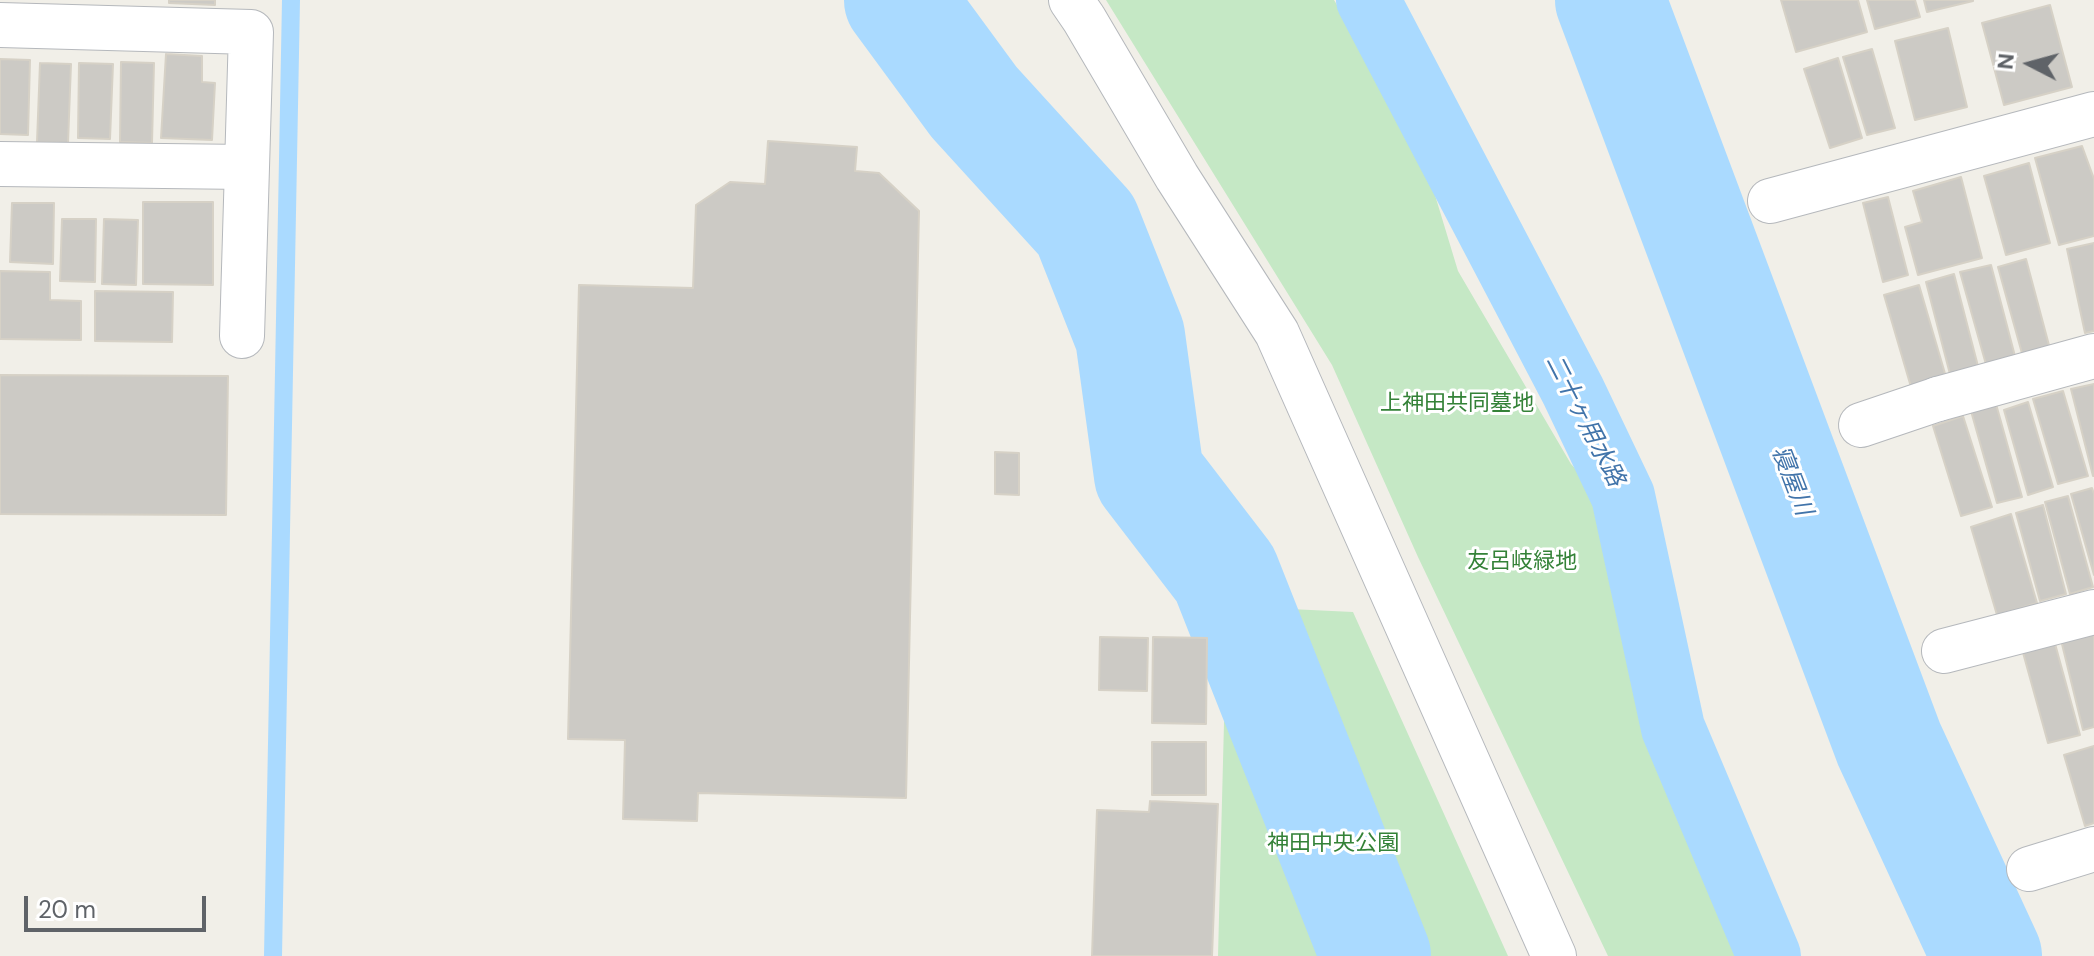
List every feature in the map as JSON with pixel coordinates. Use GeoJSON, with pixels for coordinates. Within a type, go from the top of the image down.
{"type":"FeatureCollection","features":[{"type":"Feature","properties":{"kind":"street"},"geometry":{"type":"LineString","coordinates":[[1071,0],[1177,177],[1277,333],[1554,956]]}},
{"type":"Feature","properties":{"kind":"street"},"geometry":{"type":"LineString","coordinates":[[0,25],[251,32],[242,336]]}},
{"type":"Feature","properties":{"kind":"street"},"geometry":{"type":"LineString","coordinates":[[1770,201],[2094,114]]}},
{"type":"Feature","properties":{"kind":"street"},"geometry":{"type":"LineString","coordinates":[[0,164],[246,167]]}},
{"type":"Feature","properties":{"kind":"street"},"geometry":{"type":"LineString","coordinates":[[1861,425],[1938,399],[2094,356]]}},
{"type":"Feature","properties":{"kind":"street"},"geometry":{"type":"LineString","coordinates":[[1944,651],[2094,612]]}},
{"type":"Feature","properties":{"kind":"street"},"geometry":{"type":"LineString","coordinates":[[2029,869],[2094,849]]}},
{"type":"Feature","properties":{"kind":"green space","name":"友呂岐緑地"},"geometry":{"type":"Polygon","coordinates":[[[1106,0],[1334,0],[1418,139],[1458,271],[1571,464],[1599,494],[1614,544],[1638,691],[1654,755],[1741,956],[1608,956],[1418,557],[1332,365],[1106,0]]]}},
{"type":"Feature","properties":{"kind":"green space","name":"神田中央公園"},"geometry":{"type":"Polygon","coordinates":[[[1227,606],[1353,612],[1508,956],[1218,956],[1227,606]]]}},
{"type":"Feature","properties":{"kind":"building"},"geometry":{"type":"Polygon","coordinates":[[[169,0],[215,0],[215,5],[169,3],[169,0]]]}},
{"type":"Feature","properties":{"kind":"building"},"geometry":{"type":"Polygon","coordinates":[[[1781,0],[1858,0],[1867,32],[1796,52],[1781,0]]]}},
{"type":"Feature","properties":{"kind":"building"},"geometry":{"type":"Polygon","coordinates":[[[1867,0],[1915,0],[1920,17],[1875,29],[1867,0]]]}},
{"type":"Feature","properties":{"kind":"building"},"geometry":{"type":"Polygon","coordinates":[[[1924,0],[1973,0],[1973,1],[1927,12],[1924,0]]]}},
{"type":"Feature","properties":{"kind":"building"},"geometry":{"type":"Polygon","coordinates":[[[2050,5],[2072,87],[2004,105],[1982,23],[2050,5]]]}},
{"type":"Feature","properties":{"kind":"building"},"geometry":{"type":"Polygon","coordinates":[[[1948,28],[1967,107],[1915,120],[1895,41],[1948,28]]]}},
{"type":"Feature","properties":{"kind":"building"},"geometry":{"type":"Polygon","coordinates":[[[1872,49],[1895,128],[1867,135],[1843,57],[1872,49]]]}},
{"type":"Feature","properties":{"kind":"building"},"geometry":{"type":"Polygon","coordinates":[[[166,54],[202,56],[202,82],[215,83],[212,140],[161,138],[166,54]]]}},
{"type":"Feature","properties":{"kind":"building"},"geometry":{"type":"Polygon","coordinates":[[[1838,58],[1862,138],[1830,148],[1804,69],[1838,58]]]}},
{"type":"Feature","properties":{"kind":"building"},"geometry":{"type":"Polygon","coordinates":[[[0,59],[30,60],[28,135],[0,134],[0,59]]]}},
{"type":"Feature","properties":{"kind":"building"},"geometry":{"type":"Polygon","coordinates":[[[121,62],[154,63],[152,143],[120,142],[121,62]]]}},
{"type":"Feature","properties":{"kind":"building"},"geometry":{"type":"Polygon","coordinates":[[[40,63],[71,64],[68,143],[37,142],[40,63]]]}},
{"type":"Feature","properties":{"kind":"building"},"geometry":{"type":"Polygon","coordinates":[[[79,63],[113,64],[110,139],[78,138],[79,63]]]}},
{"type":"Feature","properties":{"kind":"building"},"geometry":{"type":"Polygon","coordinates":[[[768,141],[857,147],[855,171],[879,173],[919,211],[906,798],[698,793],[697,821],[623,819],[625,740],[568,739],[579,285],[693,288],[696,205],[730,182],[765,184],[768,141]]]}},
{"type":"Feature","properties":{"kind":"building"},"geometry":{"type":"Polygon","coordinates":[[[2082,146],[2094,179],[2094,236],[2059,245],[2035,158],[2082,146]]]}},
{"type":"Feature","properties":{"kind":"building"},"geometry":{"type":"Polygon","coordinates":[[[2029,163],[2050,243],[2006,255],[1984,176],[2029,163]]]}},
{"type":"Feature","properties":{"kind":"building"},"geometry":{"type":"Polygon","coordinates":[[[1961,177],[1982,258],[1918,275],[1905,227],[1922,222],[1913,191],[1961,177]]]}},
{"type":"Feature","properties":{"kind":"building"},"geometry":{"type":"Polygon","coordinates":[[[1888,197],[1908,275],[1883,282],[1863,203],[1888,197]]]}},
{"type":"Feature","properties":{"kind":"building"},"geometry":{"type":"Polygon","coordinates":[[[143,202],[213,202],[213,285],[143,284],[143,202]]]}},
{"type":"Feature","properties":{"kind":"building"},"geometry":{"type":"Polygon","coordinates":[[[12,203],[54,203],[53,264],[10,262],[12,203]]]}},
{"type":"Feature","properties":{"kind":"building"},"geometry":{"type":"Polygon","coordinates":[[[62,219],[96,219],[95,282],[60,281],[62,219]]]}},
{"type":"Feature","properties":{"kind":"building"},"geometry":{"type":"Polygon","coordinates":[[[104,219],[138,220],[136,285],[102,284],[104,219]]]}},
{"type":"Feature","properties":{"kind":"building"},"geometry":{"type":"Polygon","coordinates":[[[2094,243],[2094,331],[2085,333],[2067,249],[2094,243]]]}},
{"type":"Feature","properties":{"kind":"building"},"geometry":{"type":"Polygon","coordinates":[[[2026,259],[2050,349],[2023,357],[1998,267],[2026,259]]]}},
{"type":"Feature","properties":{"kind":"building"},"geometry":{"type":"Polygon","coordinates":[[[1991,265],[2016,360],[1987,368],[1960,272],[1991,265]]]}},
{"type":"Feature","properties":{"kind":"building"},"geometry":{"type":"Polygon","coordinates":[[[0,271],[50,272],[50,300],[81,301],[81,340],[0,339],[0,271]]]}},
{"type":"Feature","properties":{"kind":"building"},"geometry":{"type":"Polygon","coordinates":[[[1954,274],[1979,370],[1951,378],[1926,282],[1954,274]]]}},
{"type":"Feature","properties":{"kind":"building"},"geometry":{"type":"Polygon","coordinates":[[[1919,285],[1946,377],[1911,387],[1884,295],[1919,285]]]}},
{"type":"Feature","properties":{"kind":"building"},"geometry":{"type":"Polygon","coordinates":[[[95,291],[173,292],[172,342],[95,341],[95,291]]]}},
{"type":"Feature","properties":{"kind":"building"},"geometry":{"type":"Polygon","coordinates":[[[0,375],[228,376],[226,515],[0,514],[0,375]]]}},
{"type":"Feature","properties":{"kind":"building"},"geometry":{"type":"Polygon","coordinates":[[[2094,384],[2094,476],[2093,476],[2071,389],[2094,384]]]}},
{"type":"Feature","properties":{"kind":"building"},"geometry":{"type":"Polygon","coordinates":[[[2063,391],[2088,476],[2058,484],[2033,399],[2063,391]]]}},
{"type":"Feature","properties":{"kind":"building"},"geometry":{"type":"Polygon","coordinates":[[[2028,402],[2053,487],[2028,495],[2004,410],[2028,402]]]}},
{"type":"Feature","properties":{"kind":"building"},"geometry":{"type":"Polygon","coordinates":[[[1996,404],[2022,497],[1997,503],[1971,411],[1996,404]]]}},
{"type":"Feature","properties":{"kind":"building"},"geometry":{"type":"Polygon","coordinates":[[[1963,416],[1992,507],[1961,516],[1933,426],[1963,416]]]}},
{"type":"Feature","properties":{"kind":"building"},"geometry":{"type":"Polygon","coordinates":[[[995,452],[1019,453],[1019,495],[995,494],[995,452]]]}},
{"type":"Feature","properties":{"kind":"building"},"geometry":{"type":"Polygon","coordinates":[[[2092,488],[2094,494],[2094,575],[2071,494],[2092,488]]]}},
{"type":"Feature","properties":{"kind":"building"},"geometry":{"type":"Polygon","coordinates":[[[2068,496],[2093,587],[2070,594],[2045,502],[2068,496]]]}},
{"type":"Feature","properties":{"kind":"building"},"geometry":{"type":"Polygon","coordinates":[[[2043,505],[2066,594],[2040,601],[2016,513],[2043,505]]]}},
{"type":"Feature","properties":{"kind":"building"},"geometry":{"type":"Polygon","coordinates":[[[2011,514],[2037,603],[1997,615],[1971,527],[2011,514]]]}},
{"type":"Feature","properties":{"kind":"building"},"geometry":{"type":"Polygon","coordinates":[[[2094,632],[2094,727],[2083,730],[2061,640],[2094,632]]]}},
{"type":"Feature","properties":{"kind":"building"},"geometry":{"type":"Polygon","coordinates":[[[1100,637],[1148,638],[1147,691],[1099,690],[1100,637]]]}},
{"type":"Feature","properties":{"kind":"building"},"geometry":{"type":"Polygon","coordinates":[[[1153,637],[1207,638],[1206,724],[1152,723],[1153,637]]]}},
{"type":"Feature","properties":{"kind":"building"},"geometry":{"type":"Polygon","coordinates":[[[2054,640],[2080,735],[2048,743],[2022,649],[2054,640]]]}},
{"type":"Feature","properties":{"kind":"building"},"geometry":{"type":"Polygon","coordinates":[[[1152,742],[1206,742],[1206,795],[1152,795],[1152,742]]]}},
{"type":"Feature","properties":{"kind":"building"},"geometry":{"type":"Polygon","coordinates":[[[2094,746],[2094,823],[2085,826],[2064,755],[2094,746]]]}},
{"type":"Feature","properties":{"kind":"building"},"geometry":{"type":"Polygon","coordinates":[[[1150,801],[1218,804],[1212,956],[1092,956],[1097,810],[1149,812],[1150,801]]]}},
{"type":"Feature","properties":{"kind":"waterway"},"geometry":{"type":"LineString","coordinates":[[273,956],[291,0]]}},
{"type":"Feature","properties":{"kind":"waterway"},"geometry":{"type":"LineString","coordinates":[[899,0],[974,102],[1086,225],[1130,336],[1149,475],[1225,574],[1376,956]]}},
{"type":"Feature","properties":{"kind":"waterway","name":"二十ヶ用水路"},"geometry":{"type":"LineString","coordinates":[[1368,0],[1573,391],[1623,496],[1673,728],[1769,956]]}},
{"type":"Feature","properties":{"kind":"waterway","name":"寝屋川"},"geometry":{"type":"LineString","coordinates":[[1610,0],[1889,744],[1987,956]]}},
{"type":"Feature","properties":{"kind":"park label","name":"上神田共同墓地"},"geometry":{"type":"Point","coordinates":[1457,404]}}]}
